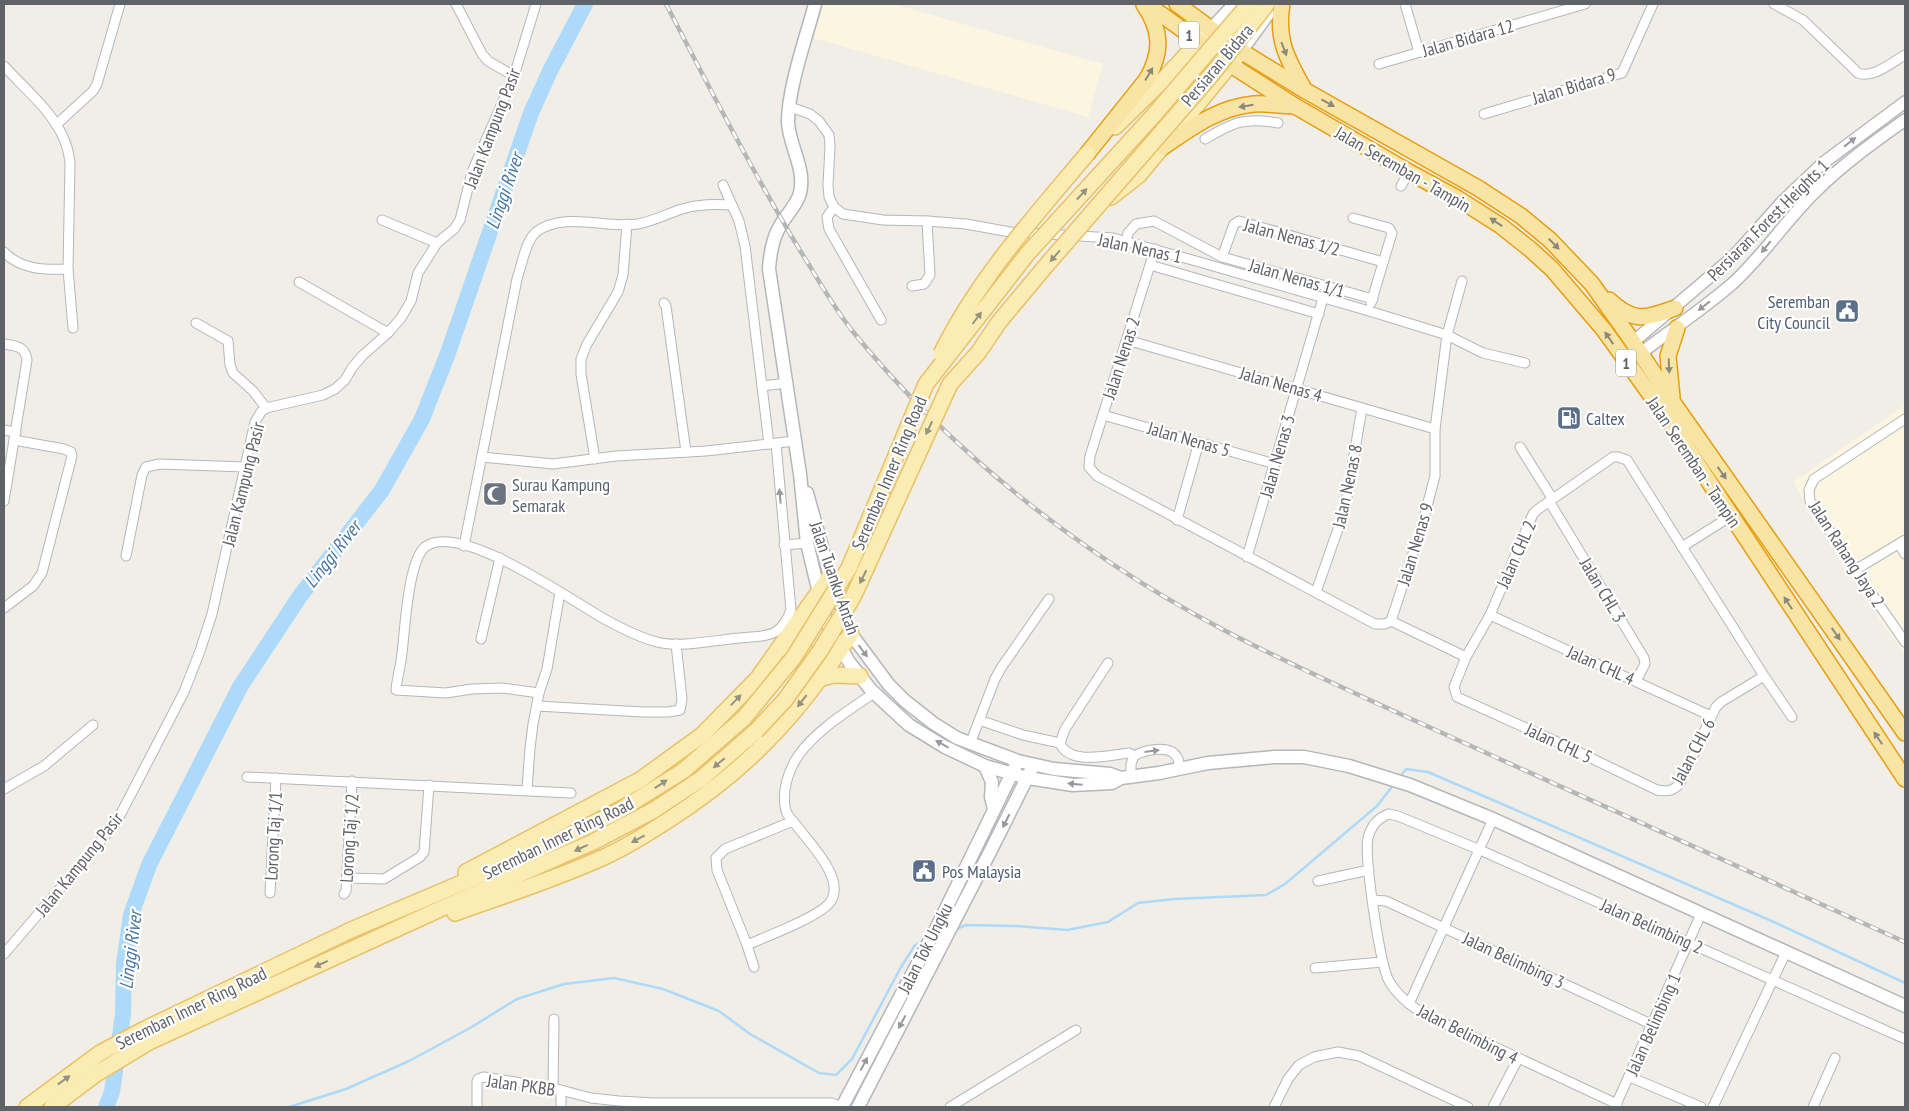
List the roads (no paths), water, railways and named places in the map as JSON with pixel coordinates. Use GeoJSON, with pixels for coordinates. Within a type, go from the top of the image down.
{"type":"FeatureCollection","features":[{"type":"Feature","properties":{"kind":"highway","name":"1"},"geometry":{"type":"LineString","coordinates":[[1145,4],[1231,65]]}},
{"type":"Feature","properties":{"kind":"highway"},"geometry":{"type":"LineString","coordinates":[[1087,154],[1147,79],[1154,66],[1159,52],[1156,26],[1145,4]]}},
{"type":"Feature","properties":{"kind":"highway","name":"1"},"geometry":{"type":"LineString","coordinates":[[1177,4],[1241,51]]}},
{"type":"Feature","properties":{"kind":"highway"},"geometry":{"type":"LineString","coordinates":[[1282,4],[1279,21],[1283,47],[1306,91]]}},
{"type":"Feature","properties":{"kind":"highway","name":"Jalan Seremban - Tampin"},"geometry":{"type":"LineString","coordinates":[[1241,51],[1306,91],[1478,188],[1521,216],[1550,240],[1592,284],[1905,733]]}},
{"type":"Feature","properties":{"kind":"highway","name":"Jalan Seremban - Tampin"},"geometry":{"type":"LineString","coordinates":[[1231,65],[1405,179],[1457,198],[1501,226],[1530,249],[1558,276],[1604,330],[1664,414],[1905,779]]}},
{"type":"Feature","properties":{"kind":"highway"},"geometry":{"type":"LineString","coordinates":[[1163,147],[1218,113],[1236,107],[1255,104],[1294,106]]}},
{"type":"Feature","properties":{"kind":"highway"},"geometry":{"type":"LineString","coordinates":[[1592,284],[1616,307],[1634,316],[1648,317],[1675,308]]}},
{"type":"Feature","properties":{"kind":"highway"},"geometry":{"type":"LineString","coordinates":[[1674,404],[1668,356],[1677,328]]}},
{"type":"Feature","properties":{"kind":"main road","name":"Jalan Tuanku Antah"},"geometry":{"type":"LineString","coordinates":[[815,4],[797,71],[788,124],[800,170],[800,194],[779,227],[774,239],[769,269],[800,474],[807,543],[826,622],[841,648],[874,693],[909,725],[945,747],[985,766],[1015,767],[1032,765],[1077,773],[1110,774],[1126,777]]}},
{"type":"Feature","properties":{"kind":"main road","name":"Persiaran Bidara"},"geometry":{"type":"LineString","coordinates":[[1153,116],[1249,4]]}},
{"type":"Feature","properties":{"kind":"main road","name":"Persiaran Bidara"},"geometry":{"type":"LineString","coordinates":[[1166,125],[1213,73],[1267,4]]}},
{"type":"Feature","properties":{"kind":"main road","name":"Persiaran Bidara"},"geometry":{"type":"LineString","coordinates":[[1241,51],[1276,4]]}},
{"type":"Feature","properties":{"kind":"main road"},"geometry":{"type":"LineString","coordinates":[[1233,6],[1233,20],[1237,24],[1255,25],[1263,21]]}},
{"type":"Feature","properties":{"kind":"main road","name":"Persiaran Bidara"},"geometry":{"type":"LineString","coordinates":[[1211,29],[1233,6]]}},
{"type":"Feature","properties":{"kind":"main road"},"geometry":{"type":"LineString","coordinates":[[926,384],[950,335],[982,284],[1009,247],[1087,154],[1162,82],[1211,29]]}},
{"type":"Feature","properties":{"kind":"main road"},"geometry":{"type":"LineString","coordinates":[[1095,210],[1139,175],[1241,51]]}},
{"type":"Feature","properties":{"kind":"main road"},"geometry":{"type":"LineString","coordinates":[[1162,82],[1179,78],[1188,82],[1194,87],[1199,104]]}},
{"type":"Feature","properties":{"kind":"main road","name":"Seremban Inner Ring Road"},"geometry":{"type":"LineString","coordinates":[[52,1107],[146,1036],[351,930],[524,857],[618,812],[682,771],[744,718],[794,657],[849,568],[926,384],[1028,253],[1153,116]]}},
{"type":"Feature","properties":{"kind":"main road","name":"Seremban Inner Ring Road"},"geometry":{"type":"LineString","coordinates":[[27,1107],[100,1053],[146,1036],[351,950],[593,842],[654,810],[701,779],[756,731],[785,700],[820,650],[853,597],[950,384],[978,353],[1005,315],[1166,125]]}},
{"type":"Feature","properties":{"kind":"main road","name":"Jalan Tuanku Antah"},"geometry":{"type":"LineString","coordinates":[[800,474],[810,502],[830,576],[851,634],[889,685],[905,701],[933,723],[1015,767],[1028,778],[1073,785],[1091,785],[1112,783],[1126,777]]}},
{"type":"Feature","properties":{"kind":"main road"},"geometry":{"type":"LineString","coordinates":[[351,930],[509,850],[640,780],[702,735],[758,678],[830,576]]}},
{"type":"Feature","properties":{"kind":"main road"},"geometry":{"type":"LineString","coordinates":[[351,950],[605,857],[644,836],[722,782],[773,735],[791,716],[851,634]]}},
{"type":"Feature","properties":{"kind":"main road"},"geometry":{"type":"LineString","coordinates":[[772,658],[795,648],[809,654],[818,664],[818,679]]}},
{"type":"Feature","properties":{"kind":"main road"},"geometry":{"type":"LineString","coordinates":[[818,679],[834,675],[860,676]]}},
{"type":"Feature","properties":{"kind":"main road"},"geometry":{"type":"LineString","coordinates":[[1126,777],[1248,758],[1304,757],[1349,766],[1410,786],[1493,819],[1905,1006]]}},
{"type":"Feature","properties":{"kind":"main road"},"geometry":{"type":"LineString","coordinates":[[934,945],[1028,778],[1032,765]]}},
{"type":"Feature","properties":{"kind":"main road"},"geometry":{"type":"LineString","coordinates":[[985,766],[992,782],[994,809]]}},
{"type":"Feature","properties":{"kind":"main road","name":"Jalan Tok Ungku"},"geometry":{"type":"LineString","coordinates":[[943,929],[994,809],[1015,767]]}},
{"type":"Feature","properties":{"kind":"main road","name":"Jalan Tok Ungku"},"geometry":{"type":"LineString","coordinates":[[837,1105],[934,945]]}},
{"type":"Feature","properties":{"kind":"main road","name":"Jalan Tok Ungku"},"geometry":{"type":"LineString","coordinates":[[858,1107],[934,945]]}},
{"type":"Feature","properties":{"kind":"street"},"geometry":{"type":"LineString","coordinates":[[56,125],[93,91],[97,84],[120,4]]}},
{"type":"Feature","properties":{"kind":"street"},"geometry":{"type":"LineString","coordinates":[[456,4],[482,54],[488,61],[514,76]]}},
{"type":"Feature","properties":{"kind":"street","name":"Jalan Kampung Pasir"},"geometry":{"type":"LineString","coordinates":[[4,954],[116,823],[184,692],[212,614],[255,422],[266,408],[323,395],[335,389],[345,380],[362,356],[388,333],[401,318],[412,301],[418,272],[437,243],[454,229],[460,220],[472,172],[514,76],[536,4]]}},
{"type":"Feature","properties":{"kind":"street"},"geometry":{"type":"LineString","coordinates":[[1405,4],[1419,52]]}},
{"type":"Feature","properties":{"kind":"street","name":"Jalan Bidara 12"},"geometry":{"type":"LineString","coordinates":[[1379,64],[1585,4]]}},
{"type":"Feature","properties":{"kind":"street","name":"Jalan Bidara 9"},"geometry":{"type":"LineString","coordinates":[[1484,114],[1622,73],[1653,4]]}},
{"type":"Feature","properties":{"kind":"street"},"geometry":{"type":"LineString","coordinates":[[1774,4],[1803,20],[1858,73],[1864,76],[1872,74],[1905,55]]}},
{"type":"Feature","properties":{"kind":"street"},"geometry":{"type":"LineString","coordinates":[[4,66],[47,112],[63,136],[70,163],[68,269],[73,328]]}},
{"type":"Feature","properties":{"kind":"street","name":"Persiaran Forest Heights 1"},"geometry":{"type":"LineString","coordinates":[[1637,347],[1675,308],[1733,257],[1797,186],[1823,163],[1905,102]]}},
{"type":"Feature","properties":{"kind":"street"},"geometry":{"type":"LineString","coordinates":[[790,107],[810,114],[819,121],[829,135],[828,186],[829,197],[834,207],[827,217],[829,229],[881,320]]}},
{"type":"Feature","properties":{"kind":"street"},"geometry":{"type":"LineString","coordinates":[[1205,139],[1232,123],[1265,120],[1278,123]]}},
{"type":"Feature","properties":{"kind":"street","name":"Persiaran Forest Heights 1"},"geometry":{"type":"LineString","coordinates":[[1637,347],[1677,328],[1731,285],[1753,264],[1785,224],[1816,191],[1842,168],[1905,120]]}},
{"type":"Feature","properties":{"kind":"street"},"geometry":{"type":"LineString","coordinates":[[540,693],[502,688],[472,689],[446,693],[396,690],[410,586],[418,558],[424,548],[433,543],[446,542],[500,558],[530,573],[610,622],[659,643],[676,644],[763,636],[777,632],[786,624],[791,610],[784,545],[773,444],[762,386],[745,246],[739,221],[723,185]]}},
{"type":"Feature","properties":{"kind":"street"},"geometry":{"type":"LineString","coordinates":[[464,546],[517,278],[526,250],[534,234],[557,224],[578,222],[637,224],[683,209],[710,203],[732,205]]}},
{"type":"Feature","properties":{"kind":"street","name":"Jalan Nenas 1"},"geometry":{"type":"LineString","coordinates":[[834,207],[843,214],[856,217],[983,226],[1010,232],[1113,238],[1203,262],[1369,311],[1448,335],[1483,353],[1526,363]]}},
{"type":"Feature","properties":{"kind":"street"},"geometry":{"type":"LineString","coordinates":[[1353,218],[1388,228],[1392,233],[1369,311]]}},
{"type":"Feature","properties":{"kind":"street"},"geometry":{"type":"LineString","coordinates":[[382,220],[437,243]]}},
{"type":"Feature","properties":{"kind":"street"},"geometry":{"type":"LineString","coordinates":[[912,286],[924,284],[930,275],[927,221]]}},
{"type":"Feature","properties":{"kind":"street","name":"Jalan Nenas 1/1"},"geometry":{"type":"LineString","coordinates":[[1126,241],[1128,232],[1136,224],[1154,221],[1222,257],[1373,299]]}},
{"type":"Feature","properties":{"kind":"street","name":"Jalan Nenas 1/2"},"geometry":{"type":"LineString","coordinates":[[1222,257],[1234,224],[1239,221],[1383,262]]}},
{"type":"Feature","properties":{"kind":"street"},"geometry":{"type":"LineString","coordinates":[[595,459],[581,374],[581,359],[587,344],[618,292],[623,275],[626,224]]}},
{"type":"Feature","properties":{"kind":"street"},"geometry":{"type":"LineString","coordinates":[[1203,262],[1208,248]]}},
{"type":"Feature","properties":{"kind":"street","name":"Jalan Nenas 2"},"geometry":{"type":"LineString","coordinates":[[1155,249],[1090,456],[1090,467],[1096,476],[1177,520]]}},
{"type":"Feature","properties":{"kind":"street"},"geometry":{"type":"LineString","coordinates":[[4,252],[17,262],[29,267],[38,269],[68,269]]}},
{"type":"Feature","properties":{"kind":"street"},"geometry":{"type":"LineString","coordinates":[[1150,266],[1318,314]]}},
{"type":"Feature","properties":{"kind":"street","name":"Jalan Nenas 9"},"geometry":{"type":"LineString","coordinates":[[1390,620],[1421,529],[1435,476],[1435,429],[1448,335],[1462,281]]}},
{"type":"Feature","properties":{"kind":"street"},"geometry":{"type":"LineString","coordinates":[[299,282],[388,333]]}},
{"type":"Feature","properties":{"kind":"street","name":"Jalan Nenas 3"},"geometry":{"type":"LineString","coordinates":[[1247,557],[1323,298]]}},
{"type":"Feature","properties":{"kind":"street"},"geometry":{"type":"LineString","coordinates":[[664,302],[686,452]]}},
{"type":"Feature","properties":{"kind":"street"},"geometry":{"type":"LineString","coordinates":[[196,323],[228,341],[230,365],[233,373],[253,391],[266,408]]}},
{"type":"Feature","properties":{"kind":"street","name":"Jalan Nenas 4"},"geometry":{"type":"LineString","coordinates":[[1127,340],[1435,429]]}},
{"type":"Feature","properties":{"kind":"street"},"geometry":{"type":"LineString","coordinates":[[4,344],[20,347],[24,350],[27,360],[4,501]]}},
{"type":"Feature","properties":{"kind":"street"},"geometry":{"type":"LineString","coordinates":[[762,386],[787,383]]}},
{"type":"Feature","properties":{"kind":"street","name":"Jalan Nenas 8"},"geometry":{"type":"LineString","coordinates":[[1316,592],[1345,509],[1362,408]]}},
{"type":"Feature","properties":{"kind":"street","name":"Jalan Nenas 5"},"geometry":{"type":"LineString","coordinates":[[1103,415],[1275,464]]}},
{"type":"Feature","properties":{"kind":"street","name":"Jalan Rahang Jaya 2"},"geometry":{"type":"LineString","coordinates":[[1905,419],[1814,480],[1809,490],[1810,501],[1905,642]]}},
{"type":"Feature","properties":{"kind":"street"},"geometry":{"type":"LineString","coordinates":[[4,430],[15,436],[71,452],[72,460],[42,573],[33,586],[4,608]]}},
{"type":"Feature","properties":{"kind":"street"},"geometry":{"type":"LineString","coordinates":[[482,457],[553,464],[632,454],[686,452],[795,441]]}},
{"type":"Feature","properties":{"kind":"street"},"geometry":{"type":"LineString","coordinates":[[1200,442],[1177,520],[1375,624],[1385,624],[1390,620],[1466,657]]}},
{"type":"Feature","properties":{"kind":"street"},"geometry":{"type":"LineString","coordinates":[[1520,447],[1550,500]]}},
{"type":"Feature","properties":{"kind":"street","name":"Jalan CHL 2"},"geometry":{"type":"LineString","coordinates":[[1454,687],[1466,657],[1490,615],[1533,514],[1550,500],[1613,457],[1627,460],[1682,547]]}},
{"type":"Feature","properties":{"kind":"street"},"geometry":{"type":"LineString","coordinates":[[126,556],[142,475],[146,467],[160,464],[245,467]]}},
{"type":"Feature","properties":{"kind":"street","name":"Jalan CHL 3"},"geometry":{"type":"LineString","coordinates":[[1550,500],[1644,658],[1645,664],[1636,681]]}},
{"type":"Feature","properties":{"kind":"street"},"geometry":{"type":"LineString","coordinates":[[1731,516],[1682,547],[1792,717]]}},
{"type":"Feature","properties":{"kind":"street"},"geometry":{"type":"LineString","coordinates":[[1855,570],[1902,542],[1905,554]]}},
{"type":"Feature","properties":{"kind":"street"},"geometry":{"type":"LineString","coordinates":[[784,545],[807,543]]}},
{"type":"Feature","properties":{"kind":"street"},"geometry":{"type":"LineString","coordinates":[[482,639],[500,558]]}},
{"type":"Feature","properties":{"kind":"street"},"geometry":{"type":"LineString","coordinates":[[527,790],[530,748],[537,706],[547,670],[560,592]]}},
{"type":"Feature","properties":{"kind":"street"},"geometry":{"type":"LineString","coordinates":[[970,744],[1001,668],[1050,599]]}},
{"type":"Feature","properties":{"kind":"street","name":"Jalan CHL 4"},"geometry":{"type":"LineString","coordinates":[[1490,615],[1711,716]]}},
{"type":"Feature","properties":{"kind":"street"},"geometry":{"type":"LineString","coordinates":[[537,706],[643,712],[680,710],[682,698],[676,644]]}},
{"type":"Feature","properties":{"kind":"street"},"geometry":{"type":"LineString","coordinates":[[1060,743],[1065,729],[1108,663]]}},
{"type":"Feature","properties":{"kind":"street","name":"Jalan CHL 6"},"geometry":{"type":"LineString","coordinates":[[1671,791],[1676,788],[1684,774],[1711,716],[1721,702],[1764,676]]}},
{"type":"Feature","properties":{"kind":"street","name":"Jalan CHL 5"},"geometry":{"type":"LineString","coordinates":[[1454,687],[1457,697],[1564,744],[1657,790],[1671,791]]}},
{"type":"Feature","properties":{"kind":"street"},"geometry":{"type":"LineString","coordinates":[[747,945],[809,918],[831,903],[836,890],[832,874],[786,813],[784,798],[787,780],[798,757],[812,740],[874,693]]}},
{"type":"Feature","properties":{"kind":"street"},"geometry":{"type":"LineString","coordinates":[[979,720],[1023,735],[1060,743],[1066,752],[1086,758],[1128,753],[1134,756],[1150,750],[1167,750],[1176,755],[1180,769]]}},
{"type":"Feature","properties":{"kind":"street"},"geometry":{"type":"LineString","coordinates":[[4,789],[44,766],[93,725]]}},
{"type":"Feature","properties":{"kind":"street"},"geometry":{"type":"LineString","coordinates":[[1126,777],[1134,756]]}},
{"type":"Feature","properties":{"kind":"street"},"geometry":{"type":"LineString","coordinates":[[247,777],[571,793]]}},
{"type":"Feature","properties":{"kind":"street","name":"Lorong Taj 1/1"},"geometry":{"type":"LineString","coordinates":[[270,894],[276,778]]}},
{"type":"Feature","properties":{"kind":"street","name":"Lorong Taj 1/2"},"geometry":{"type":"LineString","coordinates":[[344,894],[347,878],[352,781]]}},
{"type":"Feature","properties":{"kind":"street"},"geometry":{"type":"LineString","coordinates":[[347,878],[384,879],[420,857],[424,852],[429,785]]}},
{"type":"Feature","properties":{"kind":"street","name":"Jalan Belimbing 4"},"geometry":{"type":"LineString","coordinates":[[1398,816],[1389,814],[1382,816],[1376,821],[1372,827],[1367,848],[1382,962],[1388,981],[1409,1004],[1422,1013],[1616,1106]]}},
{"type":"Feature","properties":{"kind":"street","name":"Jalan Belimbing 2"},"geometry":{"type":"LineString","coordinates":[[1398,816],[1480,850],[1905,1039]]}},
{"type":"Feature","properties":{"kind":"street"},"geometry":{"type":"LineString","coordinates":[[1409,1004],[1493,819]]}},
{"type":"Feature","properties":{"kind":"street"},"geometry":{"type":"LineString","coordinates":[[754,967],[717,870],[716,858],[725,849],[793,822]]}},
{"type":"Feature","properties":{"kind":"street"},"geometry":{"type":"LineString","coordinates":[[1318,881],[1369,870]]}},
{"type":"Feature","properties":{"kind":"street","name":"Jalan Belimbing 3"},"geometry":{"type":"LineString","coordinates":[[1373,900],[1386,901],[1653,1025]]}},
{"type":"Feature","properties":{"kind":"street","name":"Jalan Belimbing 1"},"geometry":{"type":"LineString","coordinates":[[1616,1106],[1701,914]]}},
{"type":"Feature","properties":{"kind":"street"},"geometry":{"type":"LineString","coordinates":[[1713,1107],[1786,952]]}},
{"type":"Feature","properties":{"kind":"street"},"geometry":{"type":"LineString","coordinates":[[1315,968],[1382,962]]}},
{"type":"Feature","properties":{"kind":"street"},"geometry":{"type":"LineString","coordinates":[[554,1019],[557,1089],[561,1107]]}},
{"type":"Feature","properties":{"kind":"street"},"geometry":{"type":"LineString","coordinates":[[950,1107],[1076,1030]]}},
{"type":"Feature","properties":{"kind":"street"},"geometry":{"type":"LineString","coordinates":[[1274,1107],[1288,1079],[1299,1065],[1314,1056],[1338,1052],[1359,1056],[1468,1107]]}},
{"type":"Feature","properties":{"kind":"street"},"geometry":{"type":"LineString","coordinates":[[1813,1107],[1835,1058]]}},
{"type":"Feature","properties":{"kind":"street"},"geometry":{"type":"LineString","coordinates":[[1493,1107],[1518,1059]]}},
{"type":"Feature","properties":{"kind":"street","name":"Jalan PKBB"},"geometry":{"type":"LineString","coordinates":[[477,1107],[478,1079],[484,1077],[557,1089],[591,1098],[655,1105],[837,1105]]}},
{"type":"Feature","properties":{"kind":"street"},"geometry":{"type":"LineString","coordinates":[[1630,1077],[1701,1107]]}},
{"type":"Feature","properties":{"kind":"waterway","name":"Linggi River"},"geometry":{"type":"LineString","coordinates":[[106,1107],[112,1092],[123,1014],[124,964],[131,915],[149,865],[240,687],[300,596],[382,490],[422,419],[448,353],[531,113],[550,71],[585,4]]}},
{"type":"Feature","properties":{"kind":"waterway"},"geometry":{"type":"LineString","coordinates":[[1399,778],[1406,769],[1428,772],[1774,922],[1905,983]]}},
{"type":"Feature","properties":{"kind":"waterway"},"geometry":{"type":"LineString","coordinates":[[954,930],[966,925],[1067,930],[1108,922],[1138,903],[1174,899],[1266,895],[1285,884],[1377,806],[1394,784]]}},
{"type":"Feature","properties":{"kind":"waterway"},"geometry":{"type":"LineString","coordinates":[[289,1107],[346,1089],[409,1061],[470,1028],[517,999],[564,984],[614,978],[663,989],[719,1011],[750,1034],[819,1073],[836,1075],[852,1059],[901,967],[915,945],[923,941]]}},
{"type":"Feature","properties":{"kind":"railway"},"geometry":{"type":"LineString","coordinates":[[666,4],[765,191],[846,323],[895,381],[940,426],[1036,510],[1141,582],[1196,615],[1251,644],[1372,701],[1905,942]]}},
{"type":"Feature","properties":{"kind":"place","name":"Seremban City Council"},"geometry":{"type":"Point","coordinates":[1847,311]}},
{"type":"Feature","properties":{"kind":"place","name":"Caltex"},"geometry":{"type":"Point","coordinates":[1569,418]}},
{"type":"Feature","properties":{"kind":"place","name":"Surau Kampung Semarak"},"geometry":{"type":"Point","coordinates":[495,494]}},
{"type":"Feature","properties":{"kind":"place","name":"Pos Malaysia"},"geometry":{"type":"Point","coordinates":[924,871]}}]}
